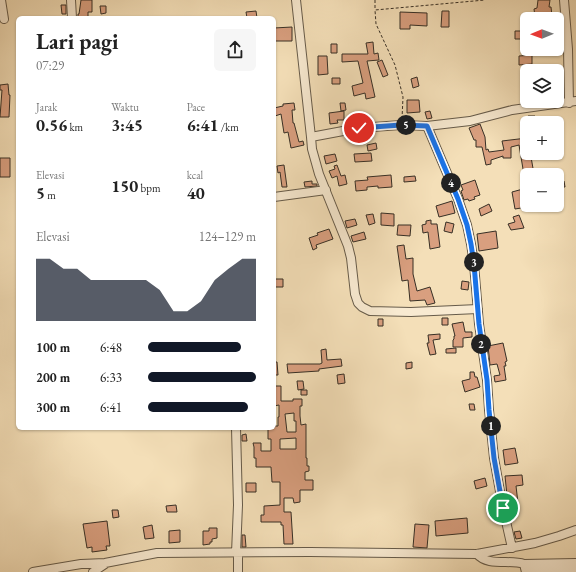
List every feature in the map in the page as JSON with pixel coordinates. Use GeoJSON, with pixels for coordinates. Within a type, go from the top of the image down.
{"type":"FeatureCollection","features":[{"type":"Feature","properties":{"kind":"street"},"geometry":{"type":"LineString","coordinates":[[1,0],[4,19]]}},
{"type":"Feature","properties":{"kind":"street"},"geometry":{"type":"LineString","coordinates":[[71,0],[72,16]]}},
{"type":"Feature","properties":{"kind":"street"},"geometry":{"type":"LineString","coordinates":[[296,0],[312,149],[315,162],[348,246],[351,258],[355,294],[358,303],[362,307],[370,310],[411,312],[478,309]]}},
{"type":"Feature","properties":{"kind":"street"},"geometry":{"type":"LineString","coordinates":[[311,137],[359,128],[401,125],[427,126],[470,121],[512,110],[572,102],[564,0]]}},
{"type":"Feature","properties":{"kind":"street"},"geometry":{"type":"LineString","coordinates":[[427,126],[458,199],[467,225],[474,264],[481,347],[487,380],[495,465],[501,502],[512,548]]}},
{"type":"Feature","properties":{"kind":"street"},"geometry":{"type":"LineString","coordinates":[[276,197],[326,190]]}},
{"type":"Feature","properties":{"kind":"street"},"geometry":{"type":"LineString","coordinates":[[236,430],[238,572]]}},
{"type":"Feature","properties":{"kind":"street"},"geometry":{"type":"LineString","coordinates":[[33,572],[81,568],[157,553],[310,552],[477,554],[512,548],[560,536],[576,530]]}},
{"type":"Feature","properties":{"kind":"street"},"geometry":{"type":"LineString","coordinates":[[477,554],[484,560],[515,562],[526,569],[576,571]]}},
{"type":"Feature","properties":{"kind":"street"},"geometry":{"type":"LineString","coordinates":[[93,572],[106,563]]}},
{"type":"Feature","properties":{"kind":"street"},"geometry":{"type":"LineString","coordinates":[[526,569],[576,563]]}},
{"type":"Feature","properties":{"kind":"path"},"geometry":{"type":"LineString","coordinates":[[375,0],[376,24],[395,65],[403,97],[401,125]]}},
{"type":"Feature","properties":{"kind":"path"},"geometry":{"type":"LineString","coordinates":[[375,10],[485,0]]}},
{"type":"Feature","properties":{"kind":"building"},"geometry":{"type":"Polygon","coordinates":[[[81,0],[92,0],[92,12],[88,12],[88,16],[78,16],[81,0]]]}},
{"type":"Feature","properties":{"kind":"building"},"geometry":{"type":"Polygon","coordinates":[[[538,0],[550,0],[549,7],[551,7],[552,12],[534,12],[534,9],[537,8],[538,0]]]}},
{"type":"Feature","properties":{"kind":"building"},"geometry":{"type":"Polygon","coordinates":[[[61,5],[66,5],[66,14],[62,14],[61,5]]]}},
{"type":"Feature","properties":{"kind":"building"},"geometry":{"type":"Polygon","coordinates":[[[100,6],[106,6],[106,13],[101,14],[100,6]]]}},
{"type":"Feature","properties":{"kind":"building"},"geometry":{"type":"Polygon","coordinates":[[[256,11],[257,16],[247,16],[246,12],[256,11]]]}},
{"type":"Feature","properties":{"kind":"building"},"geometry":{"type":"Polygon","coordinates":[[[442,11],[449,11],[449,27],[441,27],[442,11]]]}},
{"type":"Feature","properties":{"kind":"building"},"geometry":{"type":"Polygon","coordinates":[[[400,12],[427,13],[427,26],[410,25],[410,29],[400,29],[400,12]]]}},
{"type":"Feature","properties":{"kind":"building"},"geometry":{"type":"Polygon","coordinates":[[[292,27],[292,41],[276,41],[276,28],[292,27]]]}},
{"type":"Feature","properties":{"kind":"building"},"geometry":{"type":"Polygon","coordinates":[[[515,31],[520,31],[520,39],[515,39],[515,31]]]}},
{"type":"Feature","properties":{"kind":"building"},"geometry":{"type":"Polygon","coordinates":[[[373,42],[374,54],[378,53],[379,60],[367,61],[375,97],[366,99],[365,93],[354,96],[352,86],[363,83],[358,61],[342,62],[342,54],[368,54],[366,43],[373,42]]]}},
{"type":"Feature","properties":{"kind":"building"},"geometry":{"type":"Polygon","coordinates":[[[331,44],[337,44],[337,53],[331,53],[331,44]]]}},
{"type":"Feature","properties":{"kind":"building"},"geometry":{"type":"Polygon","coordinates":[[[318,56],[327,56],[328,74],[318,75],[318,56]]]}},
{"type":"Feature","properties":{"kind":"building"},"geometry":{"type":"Polygon","coordinates":[[[519,56],[532,56],[532,64],[519,65],[519,56]]]}},
{"type":"Feature","properties":{"kind":"building"},"geometry":{"type":"Polygon","coordinates":[[[382,60],[388,75],[383,77],[377,62],[382,60]]]}},
{"type":"Feature","properties":{"kind":"building"},"geometry":{"type":"Polygon","coordinates":[[[417,77],[419,86],[413,88],[411,79],[417,77]]]}},
{"type":"Feature","properties":{"kind":"building"},"geometry":{"type":"Polygon","coordinates":[[[332,78],[340,78],[340,84],[332,84],[332,78]]]}},
{"type":"Feature","properties":{"kind":"building"},"geometry":{"type":"Polygon","coordinates":[[[8,84],[10,95],[9,117],[0,117],[2,90],[0,90],[0,85],[8,84]]]}},
{"type":"Feature","properties":{"kind":"building"},"geometry":{"type":"Polygon","coordinates":[[[407,100],[419,100],[420,112],[407,113],[407,100]]]}},
{"type":"Feature","properties":{"kind":"building"},"geometry":{"type":"Polygon","coordinates":[[[294,103],[295,110],[292,110],[293,123],[299,142],[303,141],[304,145],[291,148],[288,132],[284,133],[281,114],[276,116],[276,108],[283,106],[283,104],[294,103]]]}},
{"type":"Feature","properties":{"kind":"building"},"geometry":{"type":"Polygon","coordinates":[[[340,103],[345,103],[346,110],[341,111],[340,103]]]}},
{"type":"Feature","properties":{"kind":"building"},"geometry":{"type":"Polygon","coordinates":[[[344,111],[344,120],[337,120],[338,123],[330,124],[329,113],[344,111]]]}},
{"type":"Feature","properties":{"kind":"building"},"geometry":{"type":"Polygon","coordinates":[[[430,111],[432,118],[427,119],[425,112],[430,111]]]}},
{"type":"Feature","properties":{"kind":"building"},"geometry":{"type":"Polygon","coordinates":[[[480,124],[485,137],[486,150],[488,149],[489,152],[504,150],[502,141],[520,139],[520,151],[519,145],[511,147],[511,158],[503,158],[503,156],[491,160],[491,164],[486,165],[482,147],[476,147],[476,140],[474,140],[469,128],[480,124]]]}},
{"type":"Feature","properties":{"kind":"building"},"geometry":{"type":"Polygon","coordinates":[[[376,143],[377,149],[368,151],[367,145],[376,143]]]}},
{"type":"Feature","properties":{"kind":"building"},"geometry":{"type":"Polygon","coordinates":[[[371,153],[372,161],[355,162],[354,154],[371,153]]]}},
{"type":"Feature","properties":{"kind":"building"},"geometry":{"type":"Polygon","coordinates":[[[335,154],[337,161],[326,164],[324,156],[335,154]]]}},
{"type":"Feature","properties":{"kind":"building"},"geometry":{"type":"Polygon","coordinates":[[[0,158],[10,158],[10,177],[0,177],[0,158]]]}},
{"type":"Feature","properties":{"kind":"building"},"geometry":{"type":"Polygon","coordinates":[[[522,160],[532,160],[533,168],[523,168],[522,160]]]}},
{"type":"Feature","properties":{"kind":"building"},"geometry":{"type":"Polygon","coordinates":[[[284,165],[287,187],[282,187],[280,172],[278,173],[277,166],[284,165]]]}},
{"type":"Feature","properties":{"kind":"building"},"geometry":{"type":"Polygon","coordinates":[[[337,165],[341,176],[345,175],[347,184],[339,186],[337,176],[332,178],[329,171],[335,169],[334,166],[337,165]]]}},
{"type":"Feature","properties":{"kind":"building"},"geometry":{"type":"Polygon","coordinates":[[[391,175],[392,187],[367,187],[367,190],[356,191],[355,181],[368,180],[367,177],[391,175]]]}},
{"type":"Feature","properties":{"kind":"building"},"geometry":{"type":"Polygon","coordinates":[[[415,176],[416,181],[404,182],[404,177],[415,176]]]}},
{"type":"Feature","properties":{"kind":"building"},"geometry":{"type":"Polygon","coordinates":[[[475,180],[480,195],[469,201],[468,199],[464,200],[461,185],[475,180]]]}},
{"type":"Feature","properties":{"kind":"building"},"geometry":{"type":"Polygon","coordinates":[[[312,181],[312,184],[317,184],[317,186],[305,187],[304,182],[312,181]]]}},
{"type":"Feature","properties":{"kind":"building"},"geometry":{"type":"Polygon","coordinates":[[[520,190],[520,208],[515,209],[512,192],[520,190]]]}},
{"type":"Feature","properties":{"kind":"building"},"geometry":{"type":"Polygon","coordinates":[[[452,201],[455,213],[439,217],[436,206],[452,201]]]}},
{"type":"Feature","properties":{"kind":"building"},"geometry":{"type":"Polygon","coordinates":[[[489,204],[492,211],[481,216],[479,209],[489,204]]]}},
{"type":"Feature","properties":{"kind":"building"},"geometry":{"type":"Polygon","coordinates":[[[381,213],[394,214],[394,226],[381,225],[381,213]]]}},
{"type":"Feature","properties":{"kind":"building"},"geometry":{"type":"Polygon","coordinates":[[[373,214],[375,223],[369,225],[366,215],[373,214]]]}},
{"type":"Feature","properties":{"kind":"building"},"geometry":{"type":"Polygon","coordinates":[[[519,215],[524,228],[511,230],[508,224],[515,222],[513,217],[519,215]]]}},
{"type":"Feature","properties":{"kind":"building"},"geometry":{"type":"Polygon","coordinates":[[[355,219],[357,225],[347,228],[345,221],[355,219]]]}},
{"type":"Feature","properties":{"kind":"building"},"geometry":{"type":"Polygon","coordinates":[[[431,220],[431,224],[437,224],[440,247],[430,249],[428,232],[423,233],[422,225],[426,224],[426,221],[431,220]]]}},
{"type":"Feature","properties":{"kind":"building"},"geometry":{"type":"Polygon","coordinates":[[[446,222],[454,224],[452,233],[444,231],[446,222]]]}},
{"type":"Feature","properties":{"kind":"building"},"geometry":{"type":"Polygon","coordinates":[[[398,225],[411,225],[410,236],[397,235],[398,225]]]}},
{"type":"Feature","properties":{"kind":"building"},"geometry":{"type":"Polygon","coordinates":[[[329,229],[333,239],[316,245],[317,248],[313,250],[309,238],[318,235],[317,233],[329,229]]]}},
{"type":"Feature","properties":{"kind":"building"},"geometry":{"type":"Polygon","coordinates":[[[496,231],[498,248],[479,251],[477,234],[496,231]]]}},
{"type":"Feature","properties":{"kind":"building"},"geometry":{"type":"Polygon","coordinates":[[[364,232],[366,239],[353,242],[351,236],[364,232]]]}},
{"type":"Feature","properties":{"kind":"building"},"geometry":{"type":"Polygon","coordinates":[[[404,245],[406,259],[413,258],[413,274],[417,291],[430,287],[435,303],[427,305],[425,300],[410,301],[408,280],[402,281],[397,246],[404,245]]]}},
{"type":"Feature","properties":{"kind":"building"},"geometry":{"type":"Polygon","coordinates":[[[276,279],[283,279],[283,287],[276,287],[276,279]]]}},
{"type":"Feature","properties":{"kind":"building"},"geometry":{"type":"Polygon","coordinates":[[[462,281],[469,282],[468,290],[461,289],[462,281]]]}},
{"type":"Feature","properties":{"kind":"building"},"geometry":{"type":"Polygon","coordinates":[[[442,318],[448,318],[448,325],[442,325],[442,318]]]}},
{"type":"Feature","properties":{"kind":"building"},"geometry":{"type":"Polygon","coordinates":[[[378,319],[383,319],[383,326],[378,326],[378,319]]]}},
{"type":"Feature","properties":{"kind":"building"},"geometry":{"type":"Polygon","coordinates":[[[463,322],[465,332],[472,332],[472,337],[463,338],[463,347],[453,347],[453,340],[455,336],[452,324],[463,322]]]}},
{"type":"Feature","properties":{"kind":"building"},"geometry":{"type":"Polygon","coordinates":[[[440,334],[440,339],[433,340],[436,354],[430,355],[427,343],[429,343],[428,335],[440,334]]]}},
{"type":"Feature","properties":{"kind":"building"},"geometry":{"type":"Polygon","coordinates":[[[503,343],[507,361],[505,362],[506,366],[504,366],[506,380],[495,382],[494,376],[500,375],[497,364],[490,365],[488,346],[503,343]]]}},
{"type":"Feature","properties":{"kind":"building"},"geometry":{"type":"Polygon","coordinates":[[[456,348],[456,353],[446,353],[446,349],[456,348]]]}},
{"type":"Feature","properties":{"kind":"building"},"geometry":{"type":"Polygon","coordinates":[[[326,349],[327,360],[341,359],[342,366],[319,369],[319,371],[288,373],[287,364],[322,363],[321,350],[326,349]]]}},
{"type":"Feature","properties":{"kind":"building"},"geometry":{"type":"Polygon","coordinates":[[[276,362],[277,362],[278,375],[276,375],[276,362]]]}},
{"type":"Feature","properties":{"kind":"building"},"geometry":{"type":"Polygon","coordinates":[[[412,362],[412,368],[406,369],[406,363],[412,362]]]}},
{"type":"Feature","properties":{"kind":"building"},"geometry":{"type":"Polygon","coordinates":[[[470,372],[474,372],[480,387],[465,392],[462,381],[470,379],[470,372]]]}},
{"type":"Feature","properties":{"kind":"building"},"geometry":{"type":"Polygon","coordinates":[[[344,374],[345,383],[338,384],[337,375],[344,374]]]}},
{"type":"Feature","properties":{"kind":"building"},"geometry":{"type":"Polygon","coordinates":[[[297,381],[303,381],[304,389],[298,390],[297,381]]]}},
{"type":"Feature","properties":{"kind":"building"},"geometry":{"type":"Polygon","coordinates":[[[276,386],[281,386],[281,401],[302,399],[300,416],[301,425],[306,424],[306,458],[307,466],[309,466],[309,471],[305,472],[305,480],[313,480],[313,490],[300,490],[300,502],[294,503],[293,498],[284,498],[284,512],[291,512],[293,544],[284,544],[283,525],[281,525],[281,522],[261,522],[261,515],[264,515],[264,506],[280,505],[280,482],[272,482],[271,467],[256,467],[256,458],[254,458],[253,443],[261,443],[261,451],[271,451],[271,439],[268,439],[268,430],[276,430],[276,426],[278,426],[279,405],[276,406],[276,386]],[[294,413],[285,414],[287,432],[296,432],[296,421],[294,421],[294,413]],[[296,438],[280,439],[280,449],[296,449],[296,438]]]}},
{"type":"Feature","properties":{"kind":"building"},"geometry":{"type":"Polygon","coordinates":[[[301,390],[307,390],[307,395],[301,395],[301,390]]]}},
{"type":"Feature","properties":{"kind":"building"},"geometry":{"type":"Polygon","coordinates":[[[469,404],[474,404],[475,410],[470,410],[469,404]]]}},
{"type":"Feature","properties":{"kind":"building"},"geometry":{"type":"Polygon","coordinates":[[[246,434],[247,441],[242,441],[242,435],[246,434]]]}},
{"type":"Feature","properties":{"kind":"building"},"geometry":{"type":"Polygon","coordinates":[[[515,448],[518,463],[505,465],[503,450],[515,448]]]}},
{"type":"Feature","properties":{"kind":"building"},"geometry":{"type":"Polygon","coordinates":[[[522,475],[523,485],[516,486],[518,503],[508,505],[505,476],[522,475]]]}},
{"type":"Feature","properties":{"kind":"building"},"geometry":{"type":"Polygon","coordinates":[[[485,478],[487,486],[476,489],[474,481],[485,478]]]}},
{"type":"Feature","properties":{"kind":"building"},"geometry":{"type":"Polygon","coordinates":[[[246,483],[256,483],[256,492],[246,492],[246,483]]]}},
{"type":"Feature","properties":{"kind":"building"},"geometry":{"type":"Polygon","coordinates":[[[176,505],[177,512],[167,512],[166,506],[176,505]]]}},
{"type":"Feature","properties":{"kind":"building"},"geometry":{"type":"Polygon","coordinates":[[[112,510],[118,510],[119,517],[113,518],[112,510]]]}},
{"type":"Feature","properties":{"kind":"building"},"geometry":{"type":"Polygon","coordinates":[[[467,518],[468,533],[436,536],[435,521],[467,518]]]}},
{"type":"Feature","properties":{"kind":"building"},"geometry":{"type":"Polygon","coordinates":[[[107,521],[110,546],[106,546],[107,550],[92,552],[92,547],[87,548],[83,524],[107,521]]]}},
{"type":"Feature","properties":{"kind":"building"},"geometry":{"type":"Polygon","coordinates":[[[415,524],[429,525],[427,548],[413,547],[415,524]]]}},
{"type":"Feature","properties":{"kind":"building"},"geometry":{"type":"Polygon","coordinates":[[[152,525],[154,538],[145,539],[143,527],[152,525]]]}},
{"type":"Feature","properties":{"kind":"building"},"geometry":{"type":"Polygon","coordinates":[[[209,528],[217,528],[217,538],[212,539],[210,544],[203,545],[203,531],[209,531],[209,528]]]}},
{"type":"Feature","properties":{"kind":"building"},"geometry":{"type":"Polygon","coordinates":[[[180,530],[180,542],[169,543],[169,531],[180,530]]]}},
{"type":"Feature","properties":{"kind":"building"},"geometry":{"type":"Polygon","coordinates":[[[520,531],[522,538],[516,539],[514,532],[520,531]]]}},
{"type":"Feature","properties":{"kind":"building"},"geometry":{"type":"Polygon","coordinates":[[[242,535],[245,535],[246,547],[242,547],[242,535]]]}},
{"type":"Feature","properties":{"kind":"route"},"geometry":{"type":"LineString","coordinates":[[359,128],[401,125],[427,126],[458,199],[467,225],[474,264],[481,347],[487,380],[494,458],[503,508]]}}]}
